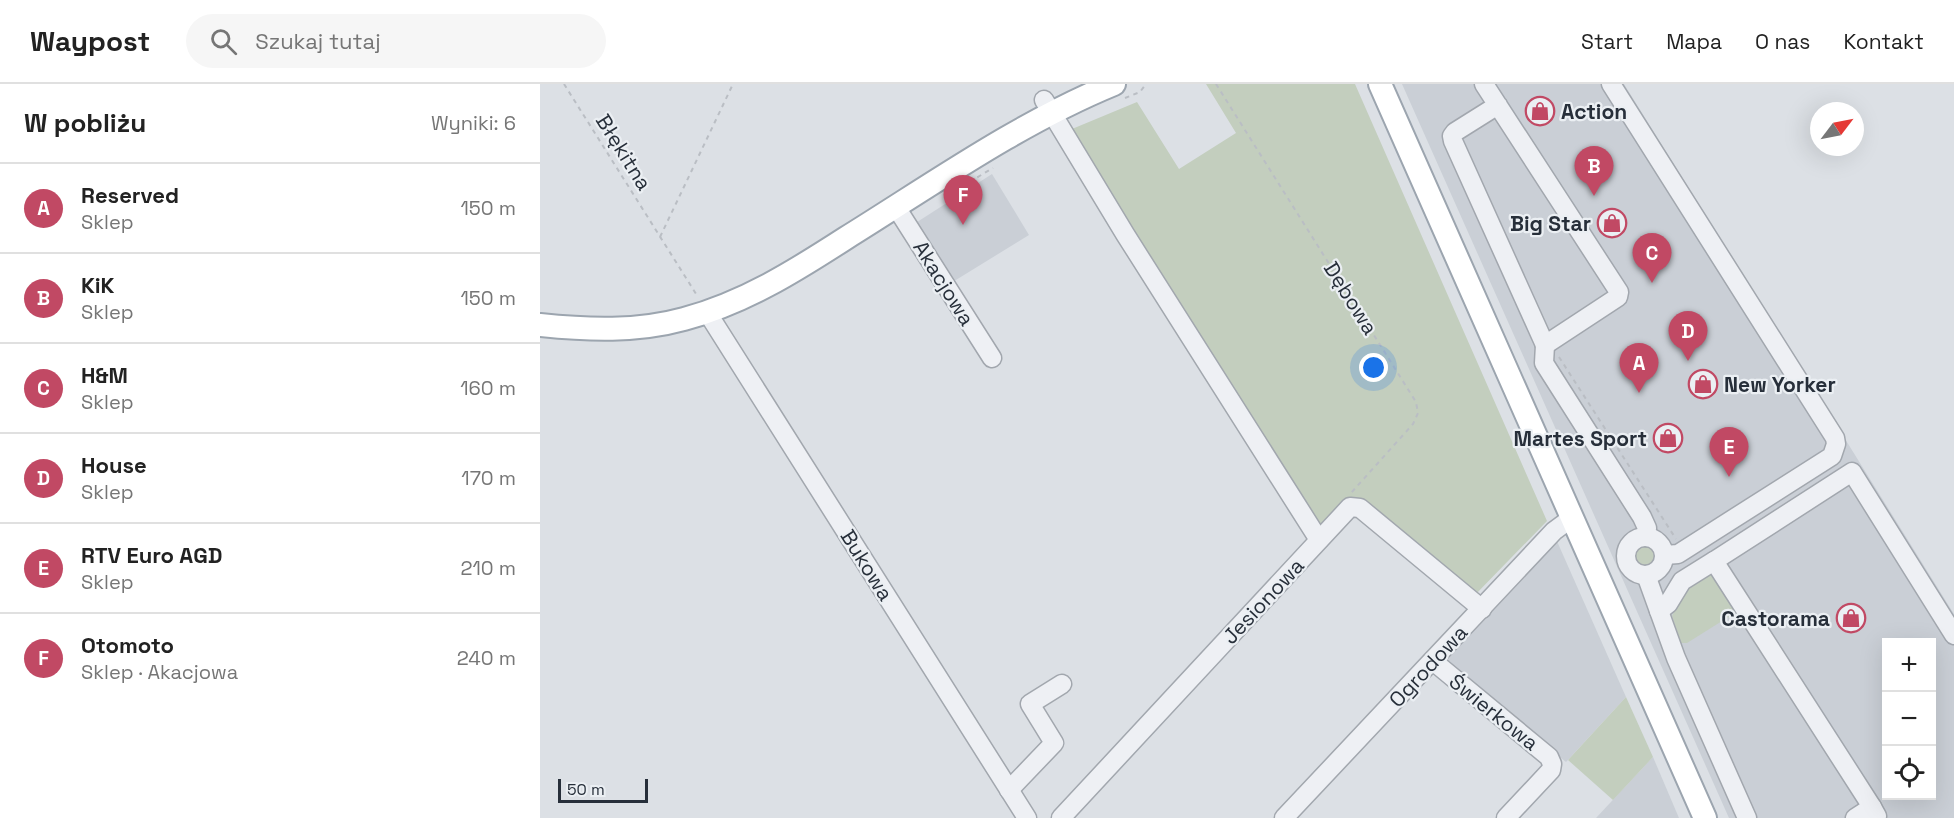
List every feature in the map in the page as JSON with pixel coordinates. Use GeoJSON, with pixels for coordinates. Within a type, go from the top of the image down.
{"type":"FeatureCollection","features":[{"type":"Feature","properties":{"kind":"main road"},"geometry":{"type":"LineString","coordinates":[[540,325],[584,330],[621,329],[683,319],[703,304],[751,295],[780,280],[1003,140],[1048,106],[1114,84]]}},
{"type":"Feature","properties":{"kind":"main road"},"geometry":{"type":"LineString","coordinates":[[1380,84],[1705,818]]}},
{"type":"Feature","properties":{"kind":"street"},"geometry":{"type":"LineString","coordinates":[[1484,84],[1619,292],[1618,297],[1545,345]]}},
{"type":"Feature","properties":{"kind":"street"},"geometry":{"type":"LineString","coordinates":[[1611,84],[1835,438],[1836,444],[1832,456],[1678,554],[1665,555]]}},
{"type":"Feature","properties":{"kind":"street"},"geometry":{"type":"LineString","coordinates":[[1498,105],[1455,132],[1452,136],[1453,141],[1545,345],[1544,363],[1642,517],[1647,528],[1646,537]]}},
{"type":"Feature","properties":{"kind":"street"},"geometry":{"type":"LineString","coordinates":[[1048,106],[1125,234],[1319,540]]}},
{"type":"Feature","properties":{"kind":"street","name":"Akacjowa"},"geometry":{"type":"LineString","coordinates":[[896,207],[992,358]]}},
{"type":"Feature","properties":{"kind":"street","name":"Bukowa"},"geometry":{"type":"LineString","coordinates":[[703,304],[1027,818]]}},
{"type":"Feature","properties":{"kind":"street"},"geometry":{"type":"LineString","coordinates":[[1659,611],[1668,604],[1682,581],[1852,472],[1954,635]]}},
{"type":"Feature","properties":{"kind":"street"},"geometry":{"type":"LineString","coordinates":[[1350,507],[1360,508],[1482,609]]}},
{"type":"Feature","properties":{"kind":"street","name":"Jesionowa"},"geometry":{"type":"LineString","coordinates":[[1061,818],[1350,507]]}},
{"type":"Feature","properties":{"kind":"street","name":"Ogrodowa"},"geometry":{"type":"LineString","coordinates":[[1284,818],[1554,531],[1573,517]]}},
{"type":"Feature","properties":{"kind":"street"},"geometry":{"type":"LineString","coordinates":[[1646,537],[1662,546],[1665,555],[1659,569],[1653,574],[1646,575],[1632,570],[1626,556],[1632,543],[1638,538],[1646,537]]}},
{"type":"Feature","properties":{"kind":"street"},"geometry":{"type":"LineString","coordinates":[[1714,561],[1875,813],[1855,818]]}},
{"type":"Feature","properties":{"kind":"street"},"geometry":{"type":"LineString","coordinates":[[1646,575],[1687,684],[1747,818]]}},
{"type":"Feature","properties":{"kind":"street","name":"Świerkowa"},"geometry":{"type":"LineString","coordinates":[[1433,661],[1549,757],[1552,764],[1551,770],[1508,817]]}},
{"type":"Feature","properties":{"kind":"street"},"geometry":{"type":"LineString","coordinates":[[1009,789],[1054,743],[1030,704],[1062,684]]}},
{"type":"Feature","properties":{"kind":"path","name":"Błękitna"},"geometry":{"type":"LineString","coordinates":[[564,84],[660,237]]}},
{"type":"Feature","properties":{"kind":"path"},"geometry":{"type":"LineString","coordinates":[[703,304],[660,237],[733,84]]}},
{"type":"Feature","properties":{"kind":"path"},"geometry":{"type":"LineString","coordinates":[[1140,92],[1146,84]]}},
{"type":"Feature","properties":{"kind":"path","name":"Dębowa"},"geometry":{"type":"LineString","coordinates":[[1216,84],[1416,402],[1418,413],[1413,424],[1351,493],[1350,507]]}},
{"type":"Feature","properties":{"kind":"path"},"geometry":{"type":"LineString","coordinates":[[1545,345],[1557,353],[1683,550]]}},
{"type":"Feature","properties":{"kind":"shaded area"},"geometry":{"type":"Polygon","coordinates":[[[1402,84],[1624,84],[1954,614],[1954,818],[1729,818],[1402,84]]]}},
{"type":"Feature","properties":{"kind":"shaded area"},"geometry":{"type":"Polygon","coordinates":[[[992,174],[1029,235],[951,283],[914,224],[992,174]]]}},
{"type":"Feature","properties":{"kind":"shaded area"},"geometry":{"type":"Polygon","coordinates":[[[1556,539],[1626,697],[1566,762],[1442,662],[1556,539]]]}},
{"type":"Feature","properties":{"kind":"shaded area"},"geometry":{"type":"Polygon","coordinates":[[[1653,757],[1679,818],[1596,818],[1653,757]]]}},
{"type":"Feature","properties":{"kind":"green space"},"geometry":{"type":"Polygon","coordinates":[[[1206,84],[1355,84],[1547,521],[1475,595],[1354,497],[1318,534],[1072,129],[1137,102],[1179,169],[1236,133],[1206,84]]]}},
{"type":"Feature","properties":{"kind":"green space"},"geometry":{"type":"Polygon","coordinates":[[[1647,543],[1656,546],[1659,555],[1656,564],[1647,567],[1638,564],[1635,555],[1638,546],[1647,543]]]}},
{"type":"Feature","properties":{"kind":"green space"},"geometry":{"type":"Polygon","coordinates":[[[1713,570],[1738,611],[1687,643],[1681,643],[1672,616],[1685,590],[1713,570]]]}},
{"type":"Feature","properties":{"kind":"green space"},"geometry":{"type":"Polygon","coordinates":[[[1626,697],[1653,757],[1613,800],[1568,760],[1626,697]]]}},
{"type":"Feature","properties":{"kind":"place","name":"Action"},"geometry":{"type":"Point","coordinates":[1540,111]}},
{"type":"Feature","properties":{"kind":"place","name":"KiK"},"geometry":{"type":"Point","coordinates":[1594,196]}},
{"type":"Feature","properties":{"kind":"place","name":"Big Star"},"geometry":{"type":"Point","coordinates":[1612,223]}},
{"type":"Feature","properties":{"kind":"place","name":"Otomoto"},"geometry":{"type":"Point","coordinates":[963,225]}},
{"type":"Feature","properties":{"kind":"place","name":"H&M"},"geometry":{"type":"Point","coordinates":[1652,283]}},
{"type":"Feature","properties":{"kind":"place","name":"House"},"geometry":{"type":"Point","coordinates":[1688,361]}},
{"type":"Feature","properties":{"kind":"place","name":"New Yorker"},"geometry":{"type":"Point","coordinates":[1703,384]}},
{"type":"Feature","properties":{"kind":"place","name":"Reserved"},"geometry":{"type":"Point","coordinates":[1639,393]}},
{"type":"Feature","properties":{"kind":"place","name":"Martes Sport"},"geometry":{"type":"Point","coordinates":[1668,438]}},
{"type":"Feature","properties":{"kind":"place","name":"RTV Euro AGD"},"geometry":{"type":"Point","coordinates":[1729,477]}},
{"type":"Feature","properties":{"kind":"place","name":"Castorama"},"geometry":{"type":"Point","coordinates":[1851,618]}}]}
